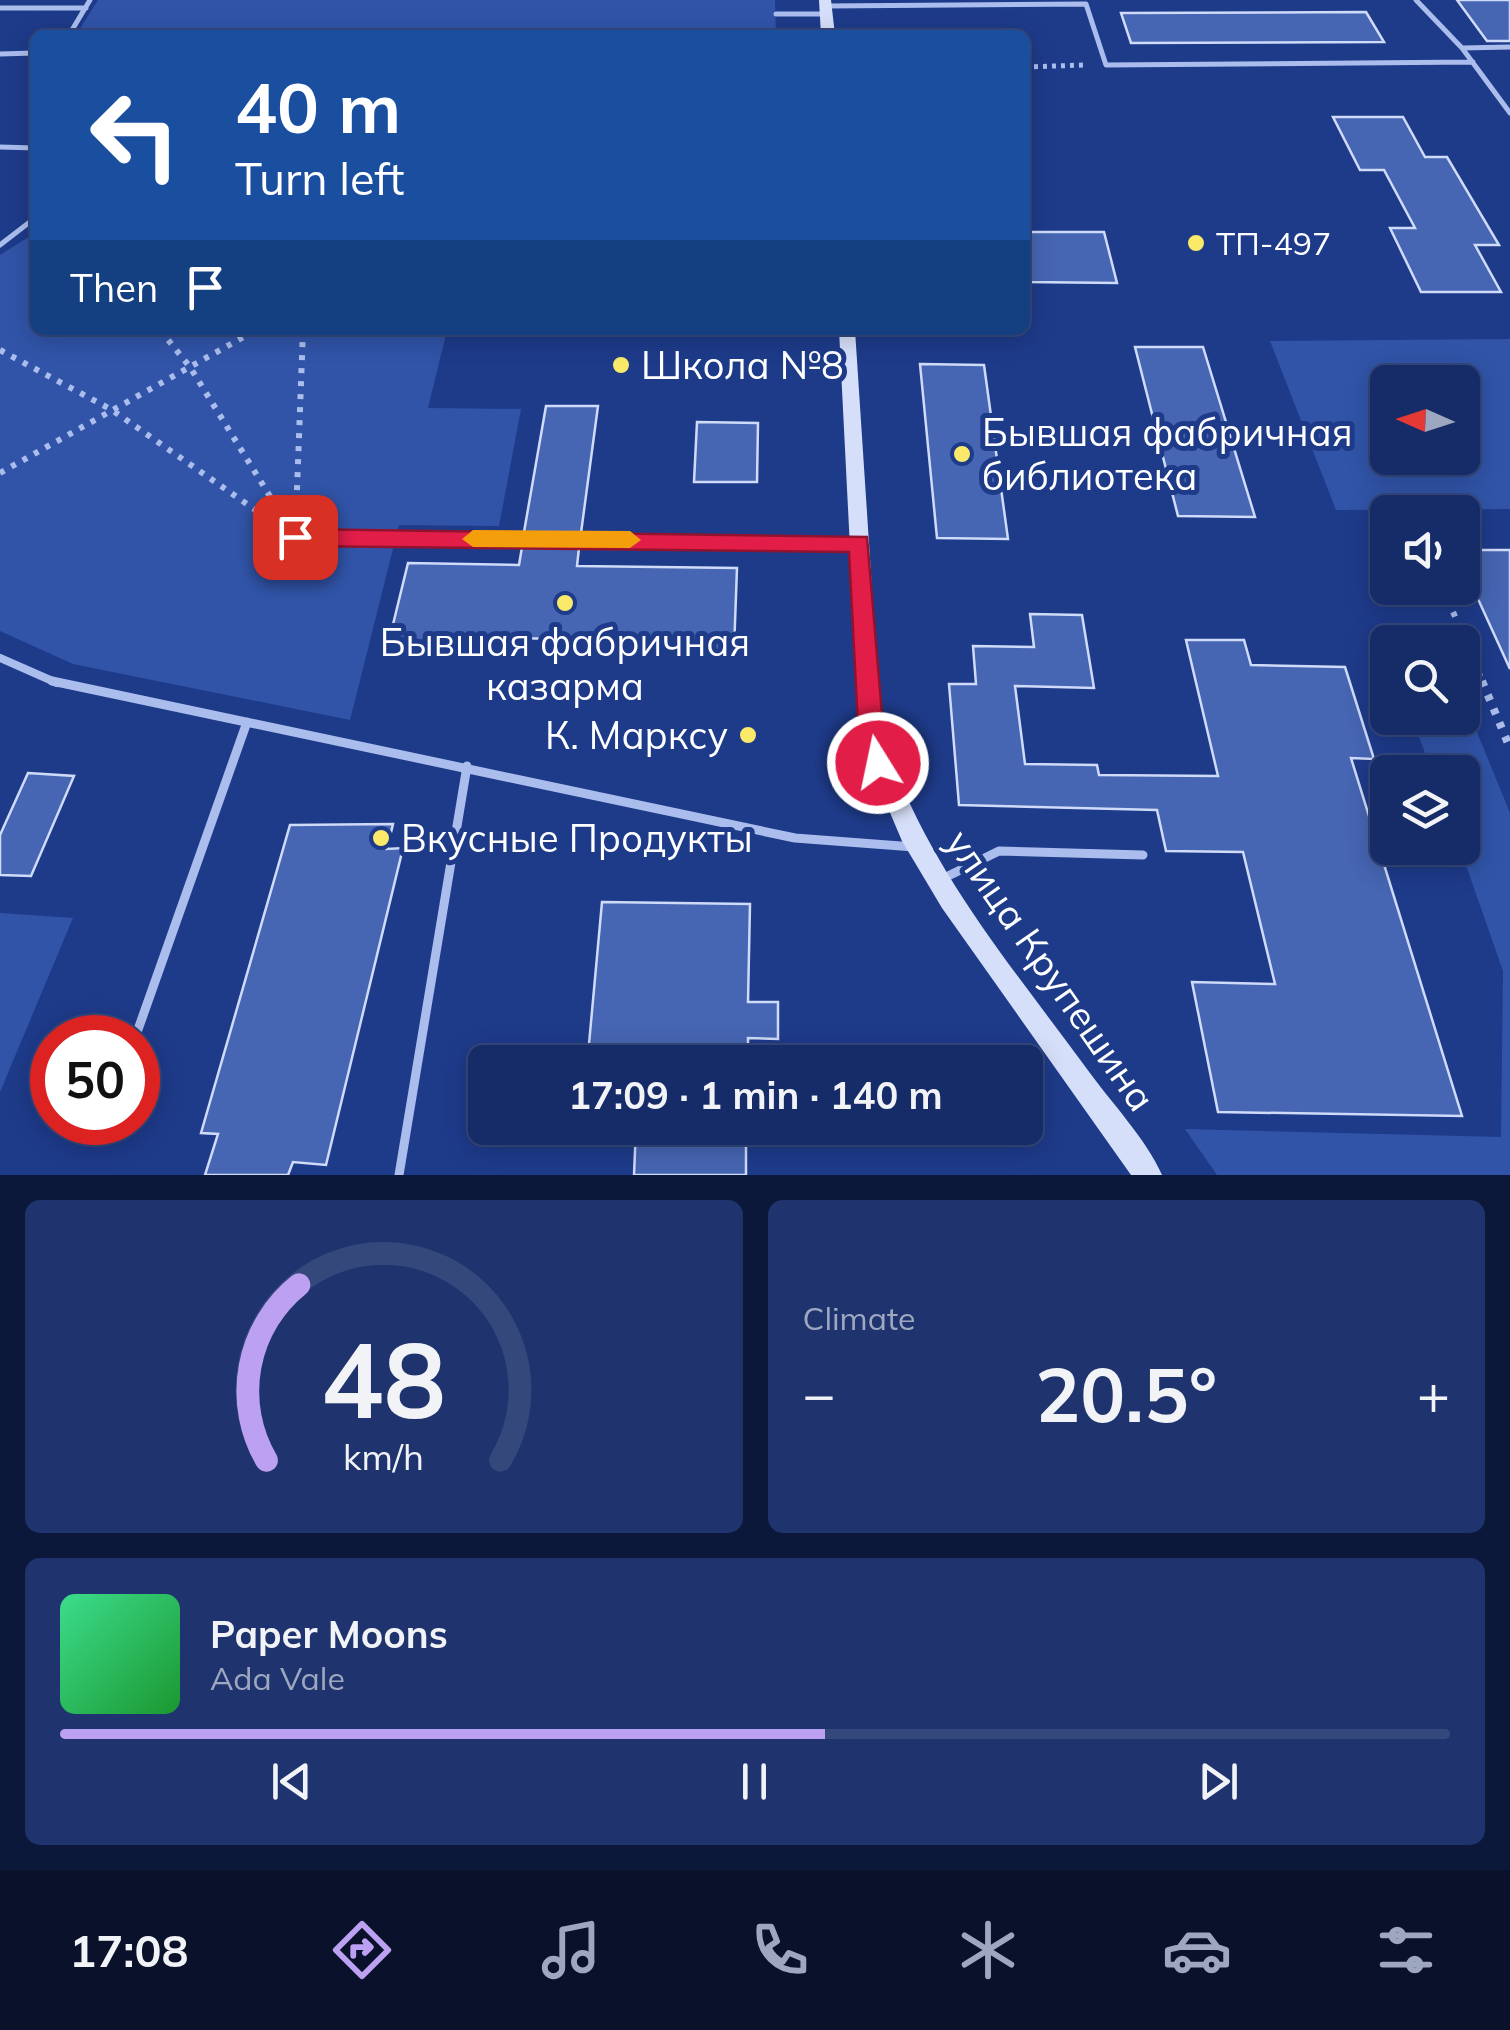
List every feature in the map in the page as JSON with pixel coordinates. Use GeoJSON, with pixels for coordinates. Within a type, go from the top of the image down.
{"type":"FeatureCollection","features":[{"type":"Feature","properties":{"kind":"main road","name":"улица Крупешина"},"geometry":{"type":"LineString","coordinates":[[847,335],[870,726],[878,763],[938,881],[1148,1175]]}},
{"type":"Feature","properties":{"kind":"lane"},"geometry":{"type":"LineString","coordinates":[[72,30],[90,0]]}},
{"type":"Feature","properties":{"kind":"lane"},"geometry":{"type":"LineString","coordinates":[[1416,0],[1462,48],[1510,114]]}},
{"type":"Feature","properties":{"kind":"lane"},"geometry":{"type":"LineString","coordinates":[[776,14],[826,7],[1086,4],[1106,65],[1473,62]]}},
{"type":"Feature","properties":{"kind":"lane"},"geometry":{"type":"LineString","coordinates":[[0,8],[86,8]]}},
{"type":"Feature","properties":{"kind":"lane"},"geometry":{"type":"LineString","coordinates":[[1462,48],[1510,47]]}},
{"type":"Feature","properties":{"kind":"lane"},"geometry":{"type":"LineString","coordinates":[[0,54],[30,53]]}},
{"type":"Feature","properties":{"kind":"lane"},"geometry":{"type":"LineString","coordinates":[[0,148],[30,148]]}},
{"type":"Feature","properties":{"kind":"lane"},"geometry":{"type":"LineString","coordinates":[[0,245],[30,222]]}},
{"type":"Feature","properties":{"kind":"lane"},"geometry":{"type":"LineString","coordinates":[[295,537],[860,543]]}},
{"type":"Feature","properties":{"kind":"lane"},"geometry":{"type":"LineString","coordinates":[[0,658],[59,684],[467,766],[795,838],[919,847]]}},
{"type":"Feature","properties":{"kind":"lane"},"geometry":{"type":"LineString","coordinates":[[144,1015],[247,722]]}},
{"type":"Feature","properties":{"kind":"lane"},"geometry":{"type":"LineString","coordinates":[[399,1175],[467,766]]}},
{"type":"Feature","properties":{"kind":"lane"},"geometry":{"type":"LineString","coordinates":[[938,881],[999,852],[1143,854]]}},
{"type":"Feature","properties":{"kind":"path"},"geometry":{"type":"LineString","coordinates":[[1030,66],[1106,65]]}},
{"type":"Feature","properties":{"kind":"path"},"geometry":{"type":"LineString","coordinates":[[164,335],[190,367],[295,537]]}},
{"type":"Feature","properties":{"kind":"path"},"geometry":{"type":"LineString","coordinates":[[0,473],[247,335]]}},
{"type":"Feature","properties":{"kind":"path"},"geometry":{"type":"LineString","coordinates":[[295,537],[303,335]]}},
{"type":"Feature","properties":{"kind":"path"},"geometry":{"type":"LineString","coordinates":[[0,350],[112,410],[295,537]]}},
{"type":"Feature","properties":{"kind":"path"},"geometry":{"type":"LineString","coordinates":[[1450,605],[1510,748]]}},
{"type":"Feature","properties":{"kind":"shaded area"},"geometry":{"type":"Polygon","coordinates":[[[98,0],[775,0],[776,30],[79,30],[98,0]]]}},
{"type":"Feature","properties":{"kind":"shaded area"},"geometry":{"type":"Polygon","coordinates":[[[30,236],[30,335],[446,335],[428,408],[521,409],[499,526],[399,525],[350,720],[73,664],[0,631],[0,255],[30,236]]]}},
{"type":"Feature","properties":{"kind":"shaded area"},"geometry":{"type":"Polygon","coordinates":[[[1510,339],[1510,509],[1480,509],[1480,495],[1370,495],[1370,510],[1336,510],[1270,341],[1510,339]]]}},
{"type":"Feature","properties":{"kind":"shaded area"},"geometry":{"type":"Polygon","coordinates":[[[1418,735],[1478,735],[1510,813],[1510,1175],[1217,1175],[1185,1129],[1501,1137],[1503,971],[1466,865],[1480,865],[1480,755],[1426,755],[1418,735]]]}},
{"type":"Feature","properties":{"kind":"shaded area"},"geometry":{"type":"Polygon","coordinates":[[[0,913],[73,918],[30,1015],[0,1092],[0,913]]]}},
{"type":"Feature","properties":{"kind":"building"},"geometry":{"type":"Polygon","coordinates":[[[1457,0],[1510,0],[1510,41],[1487,41],[1457,0]]]}},
{"type":"Feature","properties":{"kind":"building"},"geometry":{"type":"Polygon","coordinates":[[[1366,12],[1384,42],[1131,43],[1121,13],[1366,12]]]}},
{"type":"Feature","properties":{"kind":"building"},"geometry":{"type":"Polygon","coordinates":[[[1333,117],[1403,117],[1425,157],[1447,157],[1499,245],[1475,245],[1501,292],[1421,292],[1390,228],[1415,228],[1384,170],[1360,170],[1333,117]]]}},
{"type":"Feature","properties":{"kind":"building"},"geometry":{"type":"Polygon","coordinates":[[[1030,232],[1104,232],[1117,283],[1030,282],[1030,232]]]}},
{"type":"Feature","properties":{"kind":"building"},"geometry":{"type":"Polygon","coordinates":[[[1135,347],[1203,347],[1255,517],[1178,516],[1135,347]]]}},
{"type":"Feature","properties":{"kind":"building"},"geometry":{"type":"Polygon","coordinates":[[[920,364],[984,365],[1008,539],[937,538],[920,364]]]}},
{"type":"Feature","properties":{"kind":"building"},"geometry":{"type":"Polygon","coordinates":[[[546,406],[598,406],[581,533],[524,532],[546,406]]]}},
{"type":"Feature","properties":{"kind":"building"},"geometry":{"type":"Polygon","coordinates":[[[697,422],[758,423],[757,482],[694,482],[697,422]]]}},
{"type":"Feature","properties":{"kind":"building"},"geometry":{"type":"Polygon","coordinates":[[[522,547],[579,548],[577,566],[737,568],[734,650],[671,649],[672,641],[446,637],[444,646],[388,645],[408,563],[519,565],[522,547]]]}},
{"type":"Feature","properties":{"kind":"building"},"geometry":{"type":"Polygon","coordinates":[[[1480,550],[1510,550],[1510,669],[1480,603],[1480,550]]]}},
{"type":"Feature","properties":{"kind":"building"},"geometry":{"type":"Polygon","coordinates":[[[1030,614],[1082,615],[1094,688],[1015,686],[1025,764],[1097,765],[1099,775],[1218,776],[1186,640],[1244,640],[1251,665],[1345,667],[1373,755],[1370,759],[1351,758],[1370,819],[1370,865],[1384,865],[1462,1116],[1218,1112],[1192,982],[1275,984],[1243,852],[1166,851],[1157,810],[959,805],[949,684],[976,684],[973,646],[1034,647],[1030,614]]]}},
{"type":"Feature","properties":{"kind":"building"},"geometry":{"type":"Polygon","coordinates":[[[28,773],[74,776],[31,876],[0,875],[0,835],[28,773]]]}},
{"type":"Feature","properties":{"kind":"building"},"geometry":{"type":"Polygon","coordinates":[[[393,824],[387,849],[403,848],[326,1165],[293,1162],[288,1175],[205,1175],[218,1134],[201,1133],[290,825],[393,824]]]}},
{"type":"Feature","properties":{"kind":"building"},"geometry":{"type":"Polygon","coordinates":[[[602,902],[750,904],[748,1002],[778,1002],[778,1039],[748,1038],[748,1045],[589,1044],[602,902]]]}},
{"type":"Feature","properties":{"kind":"building"},"geometry":{"type":"Polygon","coordinates":[[[635,1145],[746,1145],[746,1175],[634,1175],[635,1145]]]}},
{"type":"Feature","properties":{"kind":"slow traffic"},"geometry":{"type":"LineString","coordinates":[[473,539],[630,540]]}},
{"type":"Feature","properties":{"kind":"place","name":"ТП-497"},"geometry":{"type":"Point","coordinates":[1196,243]}},
{"type":"Feature","properties":{"kind":"place","name":"Школа №8"},"geometry":{"type":"Point","coordinates":[621,365]}},
{"type":"Feature","properties":{"kind":"place","name":"Бывшая фабричная библиотека"},"geometry":{"type":"Point","coordinates":[962,454]}},
{"type":"Feature","properties":{"kind":"place","name":"Бывшая фабричная казарма"},"geometry":{"type":"Point","coordinates":[565,603]}},
{"type":"Feature","properties":{"kind":"place","name":"К. Марксу"},"geometry":{"type":"Point","coordinates":[748,735]}},
{"type":"Feature","properties":{"kind":"place","name":"Вкусные Продукты"},"geometry":{"type":"Point","coordinates":[381,838]}},
{"type":"Feature","properties":{"kind":"route"},"geometry":{"type":"LineString","coordinates":[[295,537],[860,543],[870,726],[878,763]]}}]}
